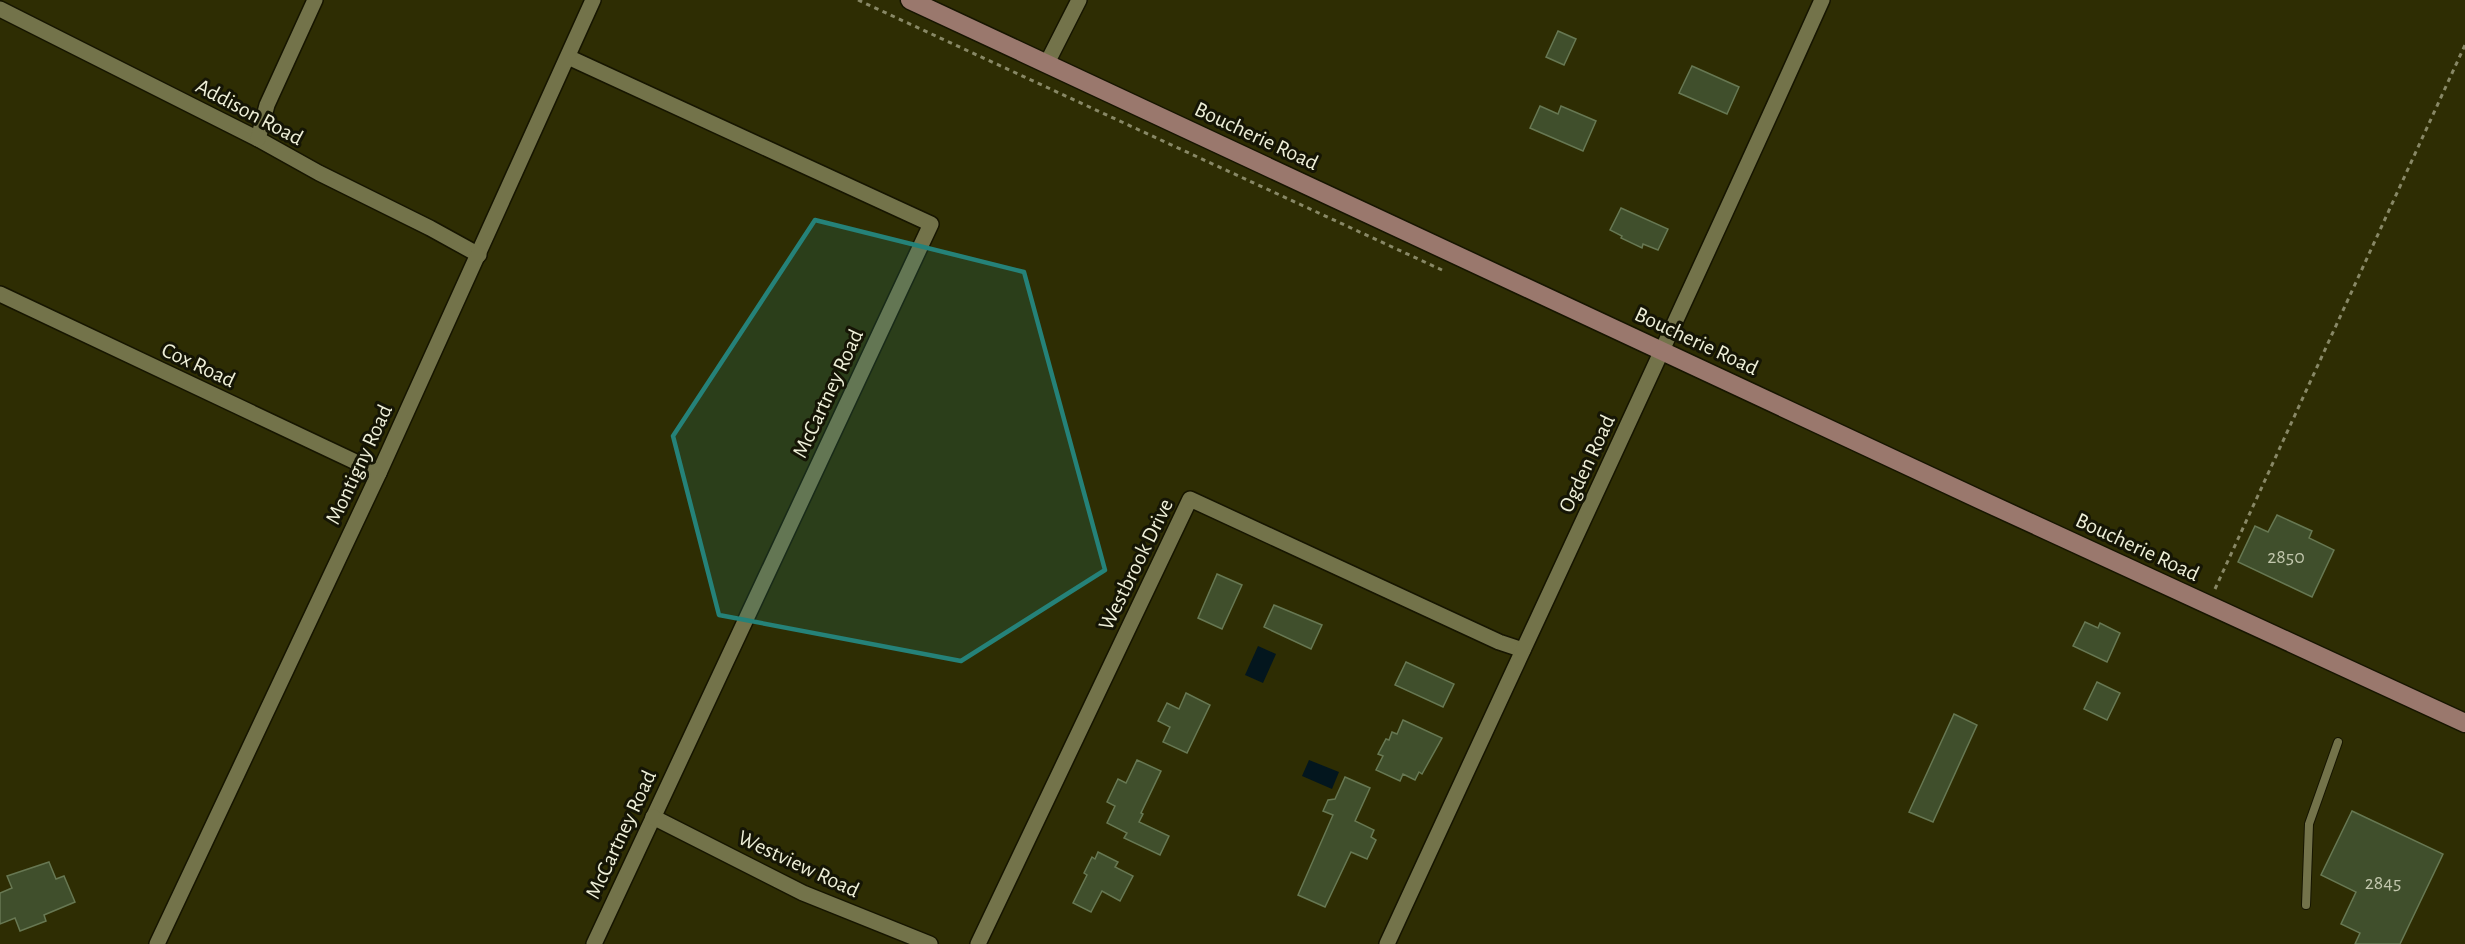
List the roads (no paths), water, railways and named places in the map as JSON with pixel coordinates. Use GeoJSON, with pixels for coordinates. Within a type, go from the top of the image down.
{"type":"FeatureCollection","features":[{"type":"Feature","properties":{"kind":"main road","name":"Boucherie Road"},"geometry":{"type":"LineString","coordinates":[[910,0],[2465,723]]}},
{"type":"Feature","properties":{"kind":"street"},"geometry":{"type":"LineString","coordinates":[[258,139],[267,105],[315,0]]}},
{"type":"Feature","properties":{"kind":"street","name":"Montigny Road"},"geometry":{"type":"LineString","coordinates":[[157,944],[380,473],[593,0]]}},
{"type":"Feature","properties":{"kind":"street"},"geometry":{"type":"LineString","coordinates":[[1047,63],[1079,0]]}},
{"type":"Feature","properties":{"kind":"street","name":"Ogden Road"},"geometry":{"type":"LineString","coordinates":[[1387,944],[1522,650],[1664,351],[1822,0]]}},
{"type":"Feature","properties":{"kind":"street","name":"Addison Road"},"geometry":{"type":"LineString","coordinates":[[0,9],[258,139],[479,255]]}},
{"type":"Feature","properties":{"kind":"street","name":"McCartney Road"},"geometry":{"type":"LineString","coordinates":[[568,57],[931,224],[594,944]]}},
{"type":"Feature","properties":{"kind":"street","name":"Cox Road"},"geometry":{"type":"LineString","coordinates":[[0,294],[380,473]]}},
{"type":"Feature","properties":{"kind":"street","name":"Westbrook Drive"},"geometry":{"type":"LineString","coordinates":[[978,944],[1190,499],[1499,642],[1522,650]]}},
{"type":"Feature","properties":{"kind":"street","name":"Westview Road"},"geometry":{"type":"LineString","coordinates":[[653,816],[803,892],[930,944]]}},
{"type":"Feature","properties":{"kind":"lane"},"geometry":{"type":"LineString","coordinates":[[2306,905],[2309,824],[2338,742]]}},
{"type":"Feature","properties":{"kind":"water"},"geometry":{"type":"Polygon","coordinates":[[[1258,646],[1276,654],[1263,683],[1245,675],[1258,646]]]}},
{"type":"Feature","properties":{"kind":"water"},"geometry":{"type":"Polygon","coordinates":[[[1309,760],[1339,772],[1332,789],[1302,776],[1309,760]]]}}]}
